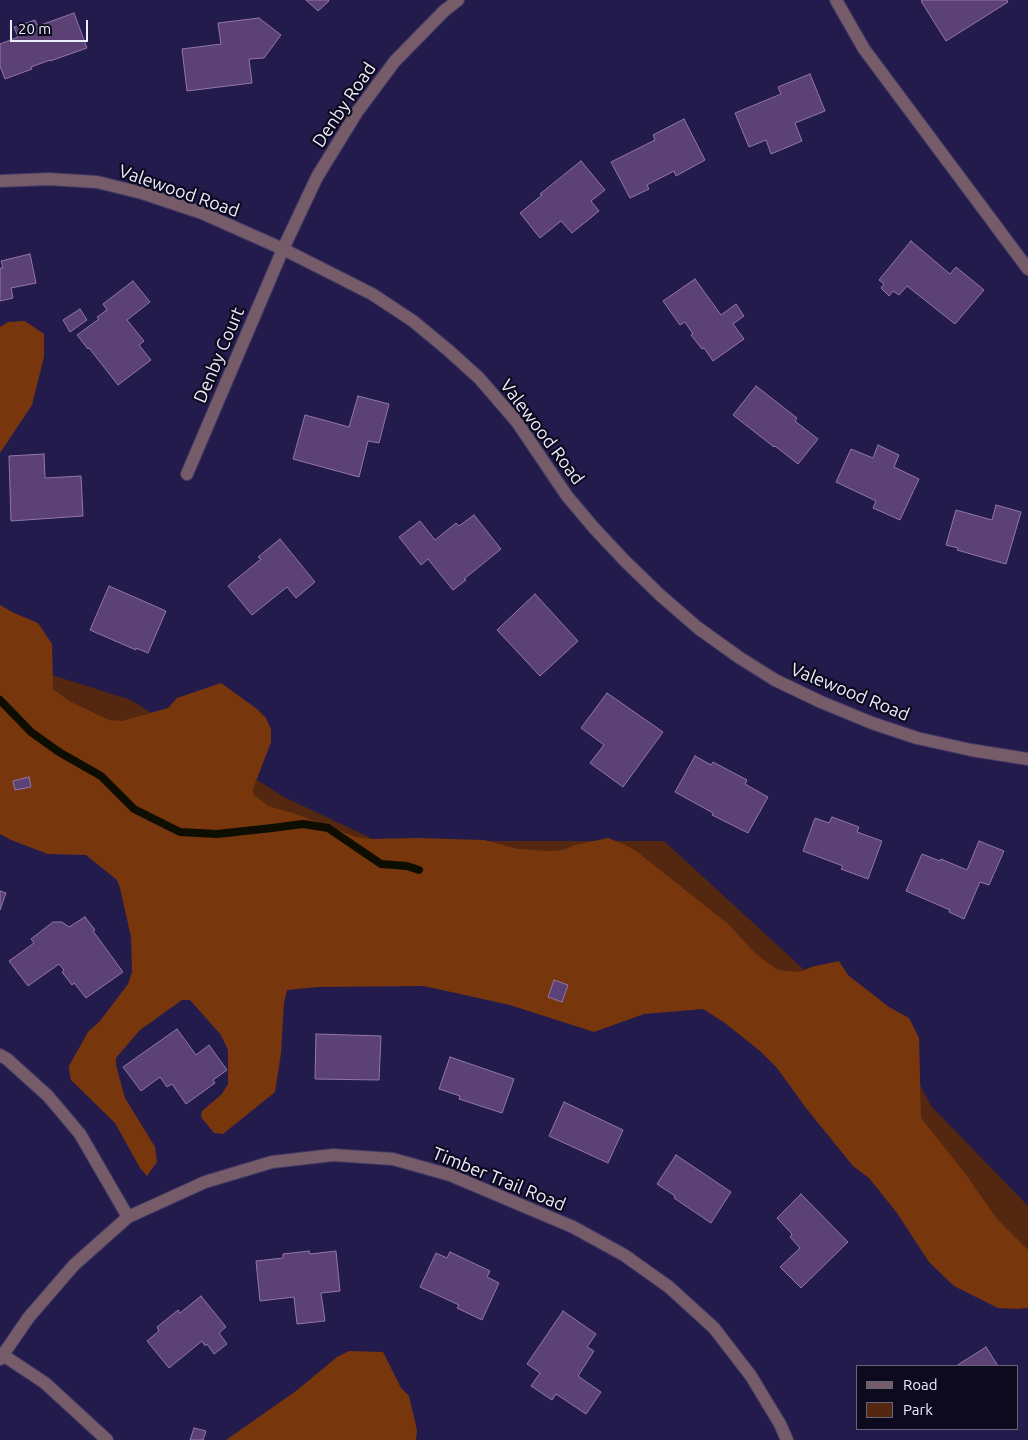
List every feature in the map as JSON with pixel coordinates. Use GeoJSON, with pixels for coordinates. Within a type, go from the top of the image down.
{"type":"FeatureCollection","features":[{"type":"Feature","properties":{"kind":"street","name":"Denby Road"},"geometry":{"type":"LineString","coordinates":[[283,249],[318,177],[357,112],[395,61],[444,11],[458,0]]}},
{"type":"Feature","properties":{"kind":"street"},"geometry":{"type":"LineString","coordinates":[[836,0],[864,49],[1028,269]]}},
{"type":"Feature","properties":{"kind":"street","name":"Valewood Road"},"geometry":{"type":"LineString","coordinates":[[0,181],[49,179],[97,182],[142,193],[202,213],[283,249],[372,294],[413,321],[479,378],[517,422],[567,496],[618,555],[698,628],[733,653],[775,680],[872,723],[917,738],[971,750],[1028,759]]}},
{"type":"Feature","properties":{"kind":"street","name":"Denby Court"},"geometry":{"type":"LineString","coordinates":[[187,474],[283,249]]}},
{"type":"Feature","properties":{"kind":"street"},"geometry":{"type":"LineString","coordinates":[[0,1055],[8,1059],[48,1096],[80,1134],[128,1216]]}},
{"type":"Feature","properties":{"kind":"street","name":"Timber Trail Road"},"geometry":{"type":"LineString","coordinates":[[2,1357],[29,1317],[74,1265],[128,1216],[204,1182],[272,1162],[333,1155],[393,1160],[450,1175],[573,1227],[624,1255],[669,1287],[714,1328],[751,1376],[780,1424],[787,1440]]}},
{"type":"Feature","properties":{"kind":"street"},"geometry":{"type":"LineString","coordinates":[[2,1357],[45,1383],[107,1440]]}},
{"type":"Feature","properties":{"kind":"green space"},"geometry":{"type":"Polygon","coordinates":[[[0,651],[17,664],[131,700],[284,797],[377,841],[664,841],[910,1067],[932,1107],[1028,1206],[1028,1298],[633,896],[253,860],[0,651]]]}},
{"type":"Feature","properties":{"kind":"shaded area"},"geometry":{"type":"Polygon","coordinates":[[[25,321],[44,334],[44,357],[32,405],[0,453],[0,327],[8,322],[25,321]]]}},
{"type":"Feature","properties":{"kind":"shaded area"},"geometry":{"type":"Polygon","coordinates":[[[0,605],[38,623],[52,644],[53,689],[69,701],[109,720],[122,721],[168,708],[177,698],[221,683],[257,709],[266,718],[271,729],[271,742],[253,789],[253,794],[268,806],[293,813],[356,837],[370,839],[484,840],[518,849],[550,851],[563,850],[575,845],[608,838],[636,851],[727,923],[757,955],[778,970],[800,972],[811,967],[839,961],[848,975],[889,1007],[909,1018],[919,1038],[921,1118],[964,1172],[997,1219],[1028,1250],[1028,1308],[998,1308],[954,1286],[929,1262],[897,1213],[869,1178],[853,1166],[806,1108],[777,1068],[760,1051],[725,1023],[703,1009],[644,1014],[594,1032],[510,1005],[424,986],[318,987],[287,990],[275,1092],[223,1134],[214,1133],[201,1117],[202,1111],[222,1094],[228,1084],[228,1050],[221,1035],[190,1000],[182,1000],[140,1030],[116,1058],[116,1065],[125,1098],[155,1147],[157,1162],[147,1176],[140,1168],[115,1123],[71,1080],[69,1070],[69,1066],[88,1032],[100,1021],[128,984],[132,972],[131,937],[117,880],[86,855],[48,854],[0,834],[0,605]]]}},
{"type":"Feature","properties":{"kind":"shaded area"},"geometry":{"type":"Polygon","coordinates":[[[349,1351],[383,1352],[401,1388],[409,1396],[417,1430],[416,1440],[226,1440],[296,1391],[337,1357],[349,1351]]]}},
{"type":"Feature","properties":{"kind":"building"},"geometry":{"type":"Polygon","coordinates":[[[306,0],[328,0],[329,1],[318,11],[306,0]]]}},
{"type":"Feature","properties":{"kind":"building"},"geometry":{"type":"Polygon","coordinates":[[[1007,0],[1008,2],[946,41],[921,1],[1007,0]]]}},
{"type":"Feature","properties":{"kind":"building"},"geometry":{"type":"Polygon","coordinates":[[[74,13],[87,48],[31,67],[32,69],[5,79],[0,66],[0,44],[18,37],[14,27],[35,20],[38,26],[74,13]]]}},
{"type":"Feature","properties":{"kind":"building"},"geometry":{"type":"Polygon","coordinates":[[[259,18],[281,35],[264,58],[249,59],[252,83],[187,91],[182,49],[221,44],[218,23],[259,18]]]}},
{"type":"Feature","properties":{"kind":"building"},"geometry":{"type":"Polygon","coordinates":[[[810,74],[825,111],[795,123],[802,141],[771,154],[766,140],[749,147],[735,113],[781,94],[778,87],[810,74]]]}},
{"type":"Feature","properties":{"kind":"building"},"geometry":{"type":"Polygon","coordinates":[[[684,119],[705,160],[676,176],[674,171],[647,185],[649,189],[630,198],[611,162],[655,140],[653,135],[684,119]]]}},
{"type":"Feature","properties":{"kind":"building"},"geometry":{"type":"Polygon","coordinates":[[[581,161],[605,190],[591,201],[599,211],[572,233],[561,221],[540,238],[520,213],[581,161]]]}},
{"type":"Feature","properties":{"kind":"building"},"geometry":{"type":"Polygon","coordinates":[[[911,241],[950,274],[956,267],[984,290],[955,324],[907,286],[899,295],[893,291],[889,296],[881,288],[884,284],[879,280],[911,241]]]}},
{"type":"Feature","properties":{"kind":"building"},"geometry":{"type":"Polygon","coordinates":[[[30,254],[36,283],[11,288],[13,298],[0,301],[0,268],[3,268],[1,261],[30,254]]]}},
{"type":"Feature","properties":{"kind":"building"},"geometry":{"type":"Polygon","coordinates":[[[695,279],[721,315],[736,304],[744,316],[733,324],[744,339],[713,361],[704,348],[702,349],[691,335],[693,334],[685,322],[680,325],[663,301],[695,279]]]}},
{"type":"Feature","properties":{"kind":"building"},"geometry":{"type":"Polygon","coordinates":[[[133,281],[150,302],[127,320],[144,341],[139,345],[151,360],[118,385],[77,335],[99,319],[97,317],[107,310],[103,304],[133,281]]]}},
{"type":"Feature","properties":{"kind":"building"},"geometry":{"type":"Polygon","coordinates":[[[80,309],[87,320],[70,332],[63,320],[80,309]]]}},
{"type":"Feature","properties":{"kind":"building"},"geometry":{"type":"Polygon","coordinates":[[[756,386],[797,418],[795,421],[818,439],[798,464],[733,415],[756,386]]]}},
{"type":"Feature","properties":{"kind":"building"},"geometry":{"type":"Polygon","coordinates":[[[358,396],[389,404],[379,443],[368,441],[359,477],[293,459],[305,415],[349,427],[358,396]]]}},
{"type":"Feature","properties":{"kind":"building"},"geometry":{"type":"Polygon","coordinates":[[[878,445],[899,455],[894,467],[919,479],[900,520],[873,508],[876,501],[836,482],[851,449],[873,458],[878,445]]]}},
{"type":"Feature","properties":{"kind":"building"},"geometry":{"type":"Polygon","coordinates":[[[44,454],[45,478],[81,476],[83,516],[11,521],[9,456],[44,454]]]}},
{"type":"Feature","properties":{"kind":"building"},"geometry":{"type":"Polygon","coordinates":[[[996,505],[1021,512],[1006,564],[946,545],[956,510],[992,520],[996,505]]]}},
{"type":"Feature","properties":{"kind":"building"},"geometry":{"type":"Polygon","coordinates":[[[474,515],[501,549],[453,590],[428,559],[421,565],[399,537],[420,521],[435,540],[456,523],[459,526],[474,515]]]}},
{"type":"Feature","properties":{"kind":"building"},"geometry":{"type":"Polygon","coordinates":[[[280,539],[315,582],[296,598],[287,587],[252,615],[228,586],[261,559],[258,557],[280,539]]]}},
{"type":"Feature","properties":{"kind":"building"},"geometry":{"type":"Polygon","coordinates":[[[109,586],[166,611],[148,653],[136,648],[136,650],[90,630],[109,586]]]}},
{"type":"Feature","properties":{"kind":"building"},"geometry":{"type":"Polygon","coordinates":[[[535,594],[578,641],[540,676],[497,630],[535,594]]]}},
{"type":"Feature","properties":{"kind":"building"},"geometry":{"type":"Polygon","coordinates":[[[607,693],[663,732],[623,787],[590,763],[604,745],[581,728],[607,693]]]}},
{"type":"Feature","properties":{"kind":"building"},"geometry":{"type":"Polygon","coordinates":[[[695,756],[711,765],[713,762],[747,780],[745,784],[768,797],[748,833],[712,815],[713,813],[675,792],[695,756]]]}},
{"type":"Feature","properties":{"kind":"building"},"geometry":{"type":"Polygon","coordinates":[[[29,777],[31,787],[15,790],[13,781],[29,777]]]}},
{"type":"Feature","properties":{"kind":"building"},"geometry":{"type":"Polygon","coordinates":[[[832,817],[859,827],[857,832],[882,841],[868,879],[841,869],[843,866],[803,851],[815,818],[829,823],[832,817]]]}},
{"type":"Feature","properties":{"kind":"building"},"geometry":{"type":"Polygon","coordinates":[[[979,841],[1004,851],[989,885],[980,882],[964,919],[949,912],[950,910],[906,891],[922,854],[940,861],[941,859],[967,870],[979,841]]]}},
{"type":"Feature","properties":{"kind":"building"},"geometry":{"type":"Polygon","coordinates":[[[0,891],[6,893],[0,910],[0,891]]]}},
{"type":"Feature","properties":{"kind":"building"},"geometry":{"type":"Polygon","coordinates":[[[85,917],[123,972],[86,998],[74,983],[72,985],[62,972],[64,970],[59,964],[28,986],[9,961],[34,943],[31,939],[53,922],[62,922],[69,927],[85,917]]]}},
{"type":"Feature","properties":{"kind":"building"},"geometry":{"type":"Polygon","coordinates":[[[554,980],[568,985],[562,1002],[548,997],[554,980]]]}},
{"type":"Feature","properties":{"kind":"building"},"geometry":{"type":"Polygon","coordinates":[[[177,1029],[196,1055],[209,1045],[227,1070],[213,1080],[215,1083],[186,1104],[172,1084],[167,1087],[160,1077],[141,1091],[123,1067],[177,1029]]]}},
{"type":"Feature","properties":{"kind":"building"},"geometry":{"type":"Polygon","coordinates":[[[316,1034],[381,1036],[379,1080],[315,1079],[316,1034]]]}},
{"type":"Feature","properties":{"kind":"building"},"geometry":{"type":"Polygon","coordinates":[[[450,1057],[514,1079],[502,1113],[459,1099],[460,1096],[439,1089],[450,1057]]]}},
{"type":"Feature","properties":{"kind":"building"},"geometry":{"type":"Polygon","coordinates":[[[564,1102],[623,1130],[608,1163],[549,1136],[564,1102]]]}},
{"type":"Feature","properties":{"kind":"building"},"geometry":{"type":"Polygon","coordinates":[[[676,1155],[731,1192],[711,1223],[657,1184],[676,1155]]]}},
{"type":"Feature","properties":{"kind":"building"},"geometry":{"type":"Polygon","coordinates":[[[801,1194],[848,1242],[801,1288],[780,1267],[800,1248],[790,1237],[792,1234],[777,1218],[801,1194]]]}},
{"type":"Feature","properties":{"kind":"building"},"geometry":{"type":"Polygon","coordinates":[[[309,1251],[310,1254],[336,1251],[340,1291],[321,1293],[325,1321],[297,1324],[294,1297],[260,1301],[256,1261],[283,1258],[283,1254],[309,1251]]]}},
{"type":"Feature","properties":{"kind":"building"},"geometry":{"type":"Polygon","coordinates":[[[450,1252],[490,1271],[487,1277],[499,1283],[482,1320],[457,1308],[459,1305],[420,1287],[436,1253],[447,1258],[450,1252]]]}},
{"type":"Feature","properties":{"kind":"building"},"geometry":{"type":"Polygon","coordinates":[[[201,1296],[226,1327],[219,1333],[227,1344],[214,1354],[207,1344],[205,1346],[202,1341],[169,1368],[147,1341],[159,1331],[157,1327],[178,1310],[180,1313],[201,1296]]]}},
{"type":"Feature","properties":{"kind":"building"},"geometry":{"type":"Polygon","coordinates":[[[563,1311],[596,1334],[587,1347],[594,1351],[578,1376],[601,1392],[586,1414],[556,1394],[552,1400],[531,1386],[540,1373],[527,1364],[563,1311]]]}},
{"type":"Feature","properties":{"kind":"building"},"geometry":{"type":"Polygon","coordinates":[[[986,1347],[997,1365],[958,1365],[986,1347]]]}},
{"type":"Feature","properties":{"kind":"building"},"geometry":{"type":"Polygon","coordinates":[[[194,1428],[206,1431],[203,1440],[190,1440],[194,1428]]]}},
{"type":"Feature","properties":{"kind":"waterway"},"geometry":{"type":"LineString","coordinates":[[0,700],[31,732],[59,752],[101,776],[134,809],[180,832],[217,834],[303,824],[328,828],[381,864],[407,866],[419,870]]}}]}
